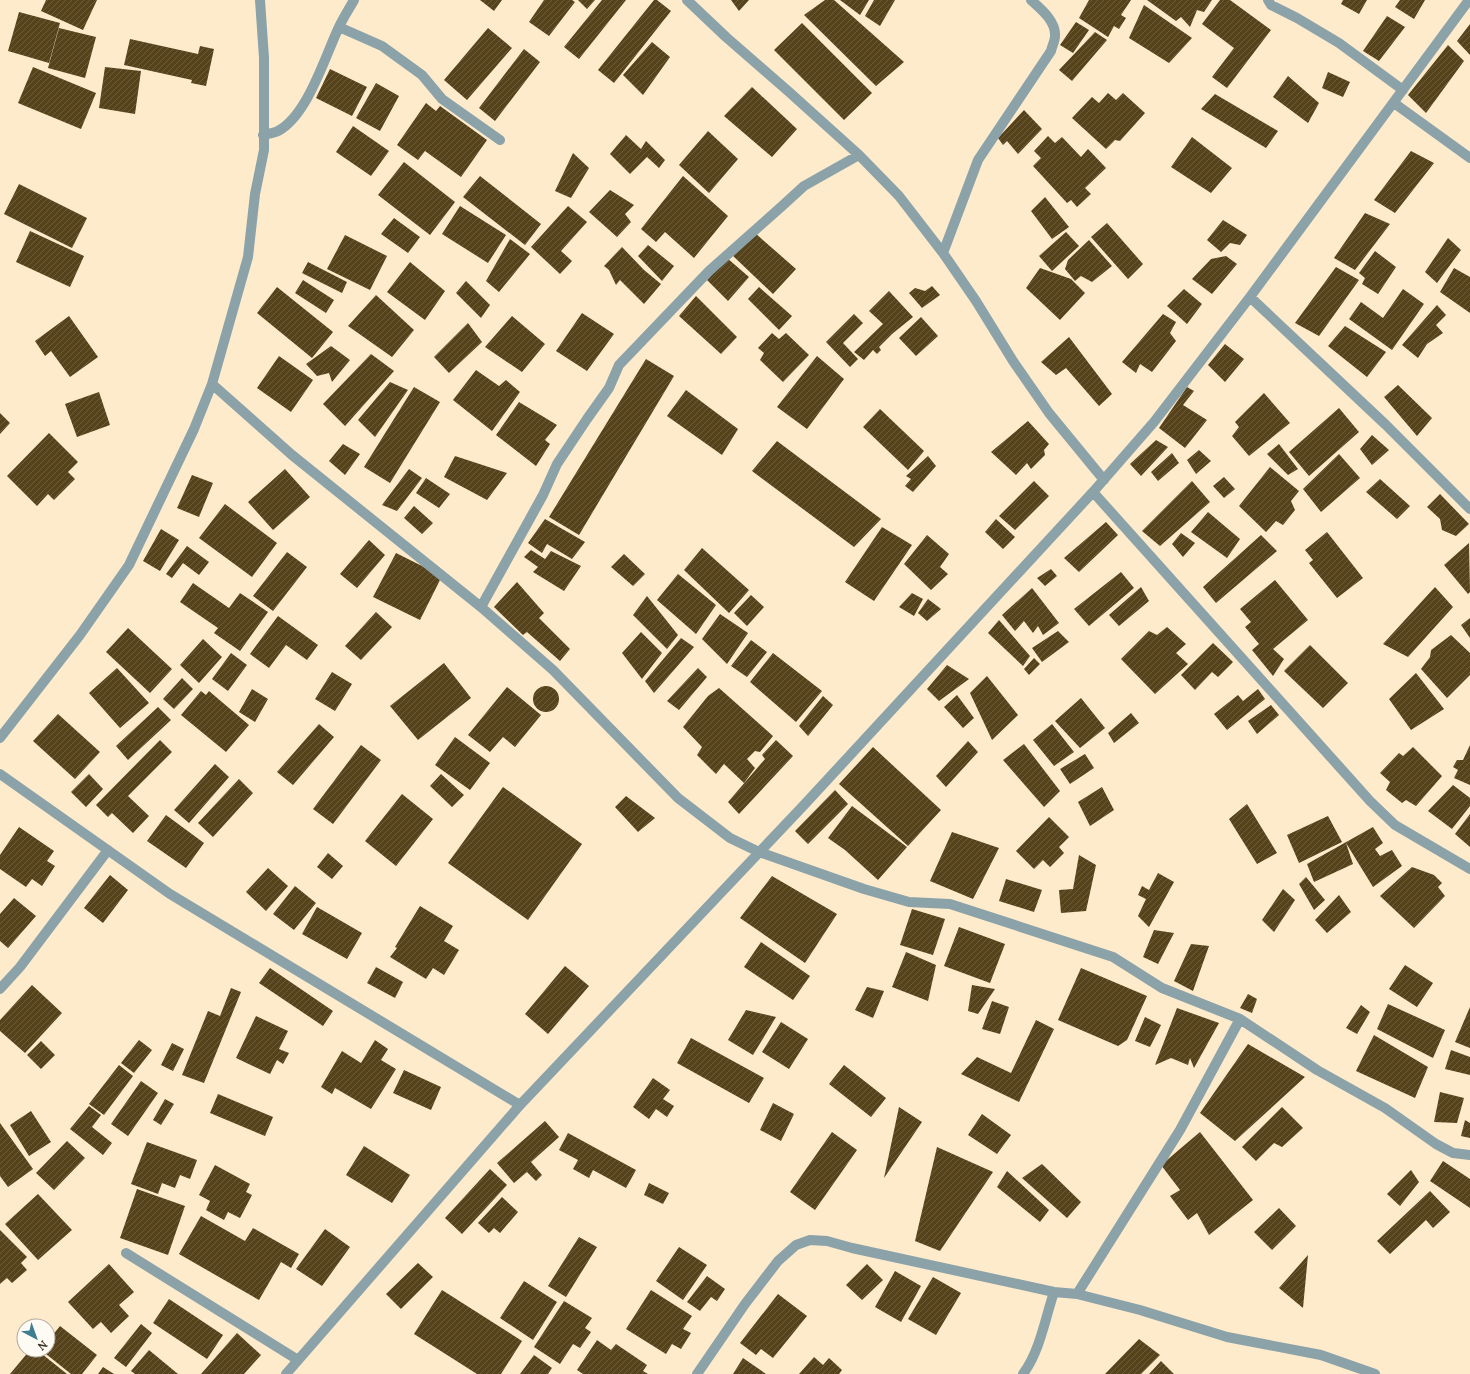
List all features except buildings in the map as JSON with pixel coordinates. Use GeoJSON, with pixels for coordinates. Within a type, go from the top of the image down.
{"type":"FeatureCollection","features":[{"type":"Feature","properties":{"kind":"street"},"geometry":{"type":"LineString","coordinates":[[0,738],[80,635],[129,565],[194,429],[212,384],[248,257],[255,194],[264,150],[264,58],[260,0]]}},
{"type":"Feature","properties":{"kind":"street"},"geometry":{"type":"LineString","coordinates":[[263,135],[278,131],[288,123],[300,109],[319,73],[339,27],[354,0]]}},
{"type":"Feature","properties":{"kind":"street"},"geometry":{"type":"LineString","coordinates":[[687,0],[726,37],[859,155],[899,196],[943,253],[1049,413],[1104,480]]}},
{"type":"Feature","properties":{"kind":"street"},"geometry":{"type":"LineString","coordinates":[[943,253],[978,160],[1051,51],[1055,36],[1054,27],[1043,12],[1031,0]]}},
{"type":"Feature","properties":{"kind":"street"},"geometry":{"type":"LineString","coordinates":[[1268,0],[1271,5],[1297,18],[1339,43],[1403,90]]}},
{"type":"Feature","properties":{"kind":"street"},"geometry":{"type":"LineString","coordinates":[[286,1374],[520,1105],[759,852],[1093,492],[1154,422],[1250,297],[1470,0]]}},
{"type":"Feature","properties":{"kind":"street"},"geometry":{"type":"LineString","coordinates":[[339,27],[382,46],[422,75],[442,99],[500,140]]}},
{"type":"Feature","properties":{"kind":"street"},"geometry":{"type":"LineString","coordinates":[[1394,103],[1470,158]]}},
{"type":"Feature","properties":{"kind":"street"},"geometry":{"type":"LineString","coordinates":[[481,607],[543,495],[557,464],[586,419],[609,388],[619,365],[709,271],[781,206],[804,186],[859,155]]}},
{"type":"Feature","properties":{"kind":"street"},"geometry":{"type":"LineString","coordinates":[[1250,297],[1386,425],[1470,509]]}},
{"type":"Feature","properties":{"kind":"street"},"geometry":{"type":"LineString","coordinates":[[212,384],[292,455],[481,607],[553,670],[678,798],[730,838],[759,852],[887,896],[909,902],[950,904],[1113,957],[1162,988],[1240,1019],[1317,1070],[1386,1108],[1436,1144],[1453,1152],[1470,1155]]}},
{"type":"Feature","properties":{"kind":"street"},"geometry":{"type":"LineString","coordinates":[[1093,492],[1365,795],[1395,825],[1470,869]]}},
{"type":"Feature","properties":{"kind":"street"},"geometry":{"type":"LineString","coordinates":[[0,774],[170,894],[520,1105]]}},
{"type":"Feature","properties":{"kind":"street"},"geometry":{"type":"LineString","coordinates":[[0,989],[20,968],[108,850]]}},
{"type":"Feature","properties":{"kind":"street"},"geometry":{"type":"LineString","coordinates":[[1077,1294],[1180,1130],[1240,1019]]}},
{"type":"Feature","properties":{"kind":"street"},"geometry":{"type":"LineString","coordinates":[[697,1374],[745,1304],[778,1261],[796,1245],[810,1240],[827,1241],[852,1248],[1054,1292],[1077,1294],[1140,1310],[1227,1337],[1321,1355],[1375,1374]]}},
{"type":"Feature","properties":{"kind":"street"},"geometry":{"type":"LineString","coordinates":[[126,1253],[298,1360]]}},
{"type":"Feature","properties":{"kind":"street"},"geometry":{"type":"LineString","coordinates":[[1023,1374],[1029,1366],[1038,1344],[1054,1292]]}}]}
